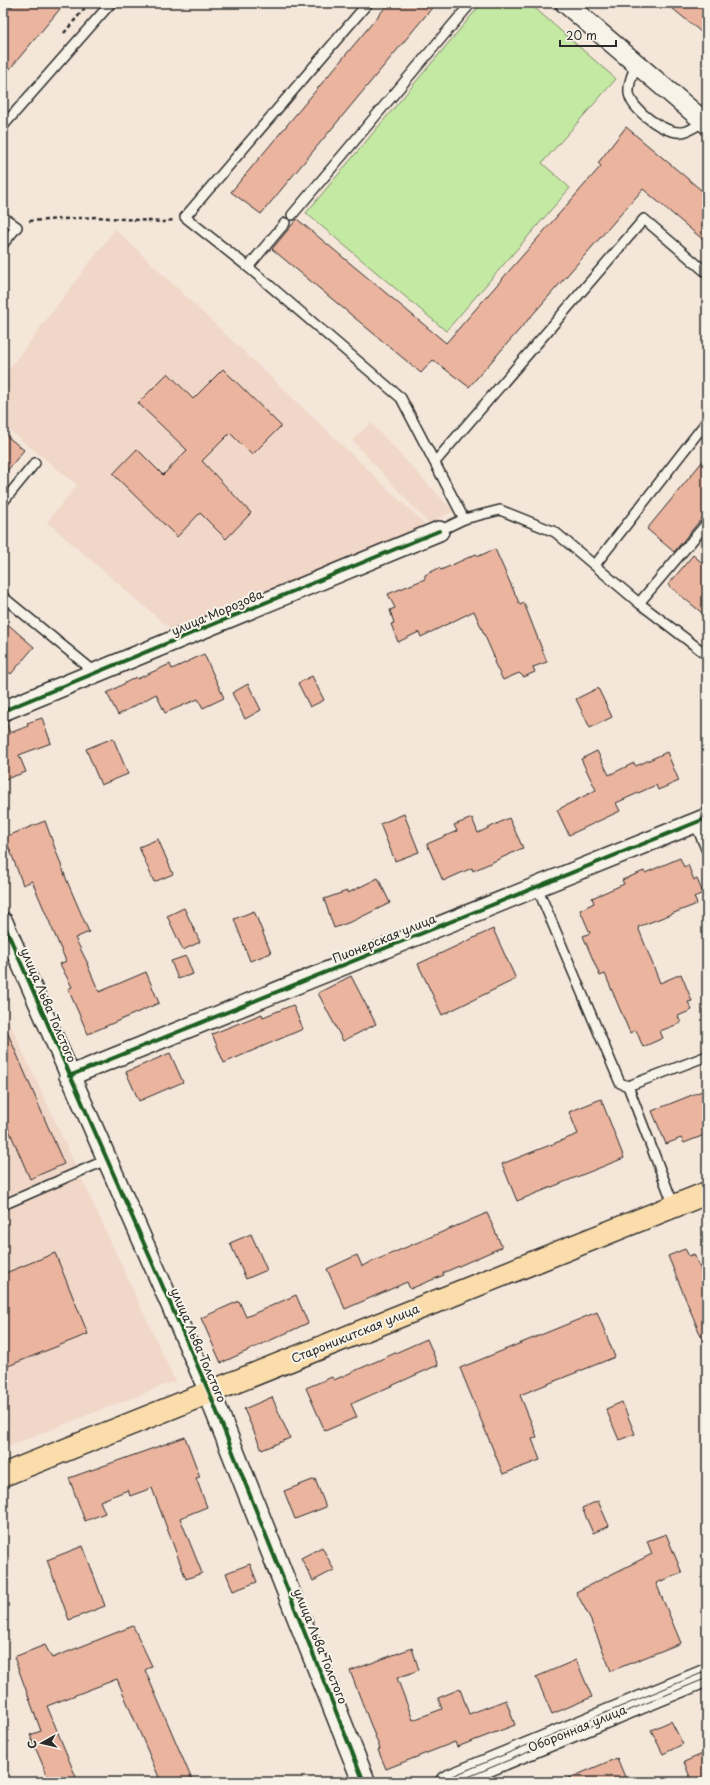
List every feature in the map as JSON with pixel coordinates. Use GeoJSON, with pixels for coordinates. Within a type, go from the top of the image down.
{"type":"FeatureCollection","features":[{"type":"Feature","properties":{"kind":"main road","name":"Староникитская улица"},"geometry":{"type":"LineString","coordinates":[[3,1475],[707,1193]]}},
{"type":"Feature","properties":{"kind":"street"},"geometry":{"type":"LineString","coordinates":[[565,3],[705,122]]}},
{"type":"Feature","properties":{"kind":"street","name":"улица Морозова"},"geometry":{"type":"LineString","coordinates":[[4,709],[96,673],[439,530]]}},
{"type":"Feature","properties":{"kind":"street","name":"Пионерская улица"},"geometry":{"type":"LineString","coordinates":[[69,1076],[701,820]]}},
{"type":"Feature","properties":{"kind":"street","name":"улица Льва Толстого"},"geometry":{"type":"LineString","coordinates":[[3,922],[69,1076],[209,1392],[364,1782]]}},
{"type":"Feature","properties":{"kind":"street","name":"Оборонная улица"},"geometry":{"type":"LineString","coordinates":[[447,1782],[707,1675]]}},
{"type":"Feature","properties":{"kind":"lane"},"geometry":{"type":"LineString","coordinates":[[3,126],[111,3]]}},
{"type":"Feature","properties":{"kind":"lane"},"geometry":{"type":"LineString","coordinates":[[368,3],[185,217],[248,267],[401,398],[464,519]]}},
{"type":"Feature","properties":{"kind":"lane"},"geometry":{"type":"LineString","coordinates":[[292,215],[471,3]]}},
{"type":"Feature","properties":{"kind":"lane"},"geometry":{"type":"LineString","coordinates":[[636,63],[630,81],[629,93],[632,103],[660,128],[670,132],[684,132],[705,122]]}},
{"type":"Feature","properties":{"kind":"lane"},"geometry":{"type":"LineString","coordinates":[[435,462],[644,219],[707,273]]}},
{"type":"Feature","properties":{"kind":"lane"},"geometry":{"type":"LineString","coordinates":[[3,244],[17,227],[6,220]]}},
{"type":"Feature","properties":{"kind":"lane"},"geometry":{"type":"LineString","coordinates":[[248,267],[285,223]]}},
{"type":"Feature","properties":{"kind":"lane"},"geometry":{"type":"LineString","coordinates":[[595,565],[707,421]]}},
{"type":"Feature","properties":{"kind":"lane"},"geometry":{"type":"LineString","coordinates":[[3,502],[35,463]]}},
{"type":"Feature","properties":{"kind":"lane"},"geometry":{"type":"LineString","coordinates":[[439,530],[464,519],[500,510],[555,532],[639,603],[707,655]]}},
{"type":"Feature","properties":{"kind":"lane"},"geometry":{"type":"LineString","coordinates":[[639,603],[707,523]]}},
{"type":"Feature","properties":{"kind":"lane"},"geometry":{"type":"LineString","coordinates":[[3,597],[96,673]]}},
{"type":"Feature","properties":{"kind":"lane"},"geometry":{"type":"LineString","coordinates":[[701,820],[707,851]]}},
{"type":"Feature","properties":{"kind":"lane"},"geometry":{"type":"LineString","coordinates":[[537,887],[620,1083],[628,1086],[707,1056]]}},
{"type":"Feature","properties":{"kind":"lane"},"geometry":{"type":"LineString","coordinates":[[628,1086],[674,1206]]}},
{"type":"Feature","properties":{"kind":"lane"},"geometry":{"type":"LineString","coordinates":[[3,1205],[106,1160]]}},
{"type":"Feature","properties":{"kind":"path"},"geometry":{"type":"LineString","coordinates":[[6,220],[97,218],[163,222],[185,217]]}},
{"type":"Feature","properties":{"kind":"shaded area"},"geometry":{"type":"Polygon","coordinates":[[[115,229],[426,525],[173,631],[47,522],[77,485],[3,425],[3,377],[115,229]]]}},
{"type":"Feature","properties":{"kind":"shaded area"},"geometry":{"type":"Polygon","coordinates":[[[371,423],[453,511],[429,524],[352,440],[371,423]]]}},
{"type":"Feature","properties":{"kind":"shaded area"},"geometry":{"type":"Polygon","coordinates":[[[5,1013],[175,1381],[3,1448],[3,1014],[5,1013]]]}},
{"type":"Feature","properties":{"kind":"green space"},"geometry":{"type":"Polygon","coordinates":[[[482,3],[529,3],[616,79],[542,163],[570,188],[446,331],[306,213],[482,3]]]}},
{"type":"Feature","properties":{"kind":"building"},"geometry":{"type":"Polygon","coordinates":[[[15,3],[65,3],[3,77],[3,17],[15,3]]]}},
{"type":"Feature","properties":{"kind":"building"},"geometry":{"type":"Polygon","coordinates":[[[389,3],[436,3],[261,214],[231,192],[389,3]]]}},
{"type":"Feature","properties":{"kind":"building"},"geometry":{"type":"Polygon","coordinates":[[[666,3],[707,3],[707,37],[666,3]]]}},
{"type":"Feature","properties":{"kind":"building"},"geometry":{"type":"Polygon","coordinates":[[[626,127],[707,195],[707,243],[643,189],[469,387],[433,360],[421,373],[272,249],[297,219],[446,343],[601,166],[598,163],[626,127]]]}},
{"type":"Feature","properties":{"kind":"building"},"geometry":{"type":"Polygon","coordinates":[[[223,369],[281,426],[252,455],[230,433],[202,461],[251,513],[226,539],[200,513],[177,537],[113,474],[137,449],[163,475],[187,450],[138,403],[168,373],[193,399],[223,369]]]}},
{"type":"Feature","properties":{"kind":"building"},"geometry":{"type":"Polygon","coordinates":[[[3,433],[24,450],[3,476],[3,433]]]}},
{"type":"Feature","properties":{"kind":"building"},"geometry":{"type":"Polygon","coordinates":[[[707,456],[707,512],[674,552],[647,529],[707,456]]]}},
{"type":"Feature","properties":{"kind":"building"},"geometry":{"type":"Polygon","coordinates":[[[495,549],[520,605],[524,603],[547,662],[533,667],[535,672],[524,677],[519,673],[503,680],[494,662],[495,659],[474,611],[421,637],[419,632],[398,642],[391,624],[394,623],[390,610],[395,608],[388,594],[425,579],[425,575],[439,568],[441,570],[476,554],[479,556],[495,549]]]}},
{"type":"Feature","properties":{"kind":"building"},"geometry":{"type":"Polygon","coordinates":[[[693,555],[707,567],[707,617],[668,585],[693,555]]]}},
{"type":"Feature","properties":{"kind":"building"},"geometry":{"type":"Polygon","coordinates":[[[3,620],[34,647],[11,674],[3,667],[3,620]]]}},
{"type":"Feature","properties":{"kind":"building"},"geometry":{"type":"Polygon","coordinates":[[[204,654],[224,698],[203,708],[198,699],[165,713],[156,694],[118,715],[107,693],[136,677],[137,679],[170,664],[172,669],[204,654]]]}},
{"type":"Feature","properties":{"kind":"building"},"geometry":{"type":"Polygon","coordinates":[[[312,676],[324,700],[310,707],[298,683],[312,676]]]}},
{"type":"Feature","properties":{"kind":"building"},"geometry":{"type":"Polygon","coordinates":[[[248,684],[261,710],[245,719],[232,693],[248,684]]]}},
{"type":"Feature","properties":{"kind":"building"},"geometry":{"type":"Polygon","coordinates":[[[598,688],[612,717],[590,728],[576,699],[598,688]]]}},
{"type":"Feature","properties":{"kind":"building"},"geometry":{"type":"Polygon","coordinates":[[[42,718],[51,743],[19,755],[26,772],[3,780],[3,722],[6,721],[10,733],[28,726],[27,723],[42,718]]]}},
{"type":"Feature","properties":{"kind":"building"},"geometry":{"type":"Polygon","coordinates":[[[113,738],[128,774],[101,785],[86,749],[113,738]]]}},
{"type":"Feature","properties":{"kind":"building"},"geometry":{"type":"Polygon","coordinates":[[[597,751],[609,775],[634,763],[636,766],[667,752],[679,781],[658,790],[656,785],[616,803],[620,811],[569,835],[557,810],[596,790],[581,759],[597,751]]]}},
{"type":"Feature","properties":{"kind":"building"},"geometry":{"type":"Polygon","coordinates":[[[404,814],[419,852],[395,861],[380,824],[404,814]]]}},
{"type":"Feature","properties":{"kind":"building"},"geometry":{"type":"Polygon","coordinates":[[[472,818],[478,833],[509,818],[523,848],[473,871],[472,868],[443,881],[427,844],[457,831],[454,825],[472,818]]]}},
{"type":"Feature","properties":{"kind":"building"},"geometry":{"type":"Polygon","coordinates":[[[45,821],[67,881],[89,932],[75,938],[88,964],[99,992],[146,972],[159,1003],[88,1034],[68,989],[72,987],[60,964],[66,961],[32,881],[23,885],[5,837],[45,821]]]}},
{"type":"Feature","properties":{"kind":"building"},"geometry":{"type":"Polygon","coordinates":[[[158,839],[173,874],[154,882],[139,847],[158,839]]]}},
{"type":"Feature","properties":{"kind":"building"},"geometry":{"type":"Polygon","coordinates":[[[680,858],[684,867],[688,865],[694,880],[697,879],[703,893],[694,897],[697,904],[638,927],[660,983],[681,974],[692,1001],[688,1002],[692,1010],[678,1016],[681,1023],[660,1031],[663,1038],[643,1047],[636,1030],[630,1033],[605,974],[600,976],[583,936],[590,933],[580,910],[594,903],[592,898],[624,884],[622,880],[644,871],[645,873],[680,858]]]}},
{"type":"Feature","properties":{"kind":"building"},"geometry":{"type":"Polygon","coordinates":[[[378,878],[390,903],[353,921],[334,928],[324,899],[347,891],[348,893],[378,878]]]}},
{"type":"Feature","properties":{"kind":"building"},"geometry":{"type":"Polygon","coordinates":[[[184,908],[200,942],[183,950],[167,916],[184,908]]]}},
{"type":"Feature","properties":{"kind":"building"},"geometry":{"type":"Polygon","coordinates":[[[254,911],[271,953],[250,961],[234,919],[254,911]]]}},
{"type":"Feature","properties":{"kind":"building"},"geometry":{"type":"Polygon","coordinates":[[[493,929],[516,979],[442,1015],[418,964],[493,929]]]}},
{"type":"Feature","properties":{"kind":"building"},"geometry":{"type":"Polygon","coordinates":[[[186,956],[193,974],[178,979],[171,961],[186,956]]]}},
{"type":"Feature","properties":{"kind":"building"},"geometry":{"type":"Polygon","coordinates":[[[351,976],[376,1024],[343,1041],[318,993],[351,976]]]}},
{"type":"Feature","properties":{"kind":"building"},"geometry":{"type":"Polygon","coordinates":[[[293,1005],[303,1029],[224,1063],[212,1034],[262,1014],[263,1017],[293,1005]]]}},
{"type":"Feature","properties":{"kind":"building"},"geometry":{"type":"Polygon","coordinates":[[[3,1022],[64,1164],[30,1179],[3,1116],[3,1022]]]}},
{"type":"Feature","properties":{"kind":"building"},"geometry":{"type":"Polygon","coordinates":[[[170,1053],[183,1082],[139,1101],[126,1072],[170,1053]]]}},
{"type":"Feature","properties":{"kind":"building"},"geometry":{"type":"Polygon","coordinates":[[[707,1089],[707,1134],[684,1143],[681,1138],[666,1144],[652,1111],[707,1089]]]}},
{"type":"Feature","properties":{"kind":"building"},"geometry":{"type":"Polygon","coordinates":[[[601,1099],[624,1158],[517,1201],[502,1164],[578,1134],[569,1112],[601,1099]]]}},
{"type":"Feature","properties":{"kind":"building"},"geometry":{"type":"Polygon","coordinates":[[[487,1213],[502,1247],[443,1273],[444,1275],[410,1289],[407,1282],[345,1309],[327,1269],[357,1255],[362,1266],[487,1213]]]}},
{"type":"Feature","properties":{"kind":"building"},"geometry":{"type":"Polygon","coordinates":[[[251,1234],[267,1270],[246,1279],[230,1243],[251,1234]]]}},
{"type":"Feature","properties":{"kind":"building"},"geometry":{"type":"Polygon","coordinates":[[[685,1249],[689,1256],[694,1254],[707,1285],[707,1351],[668,1256],[685,1249]]]}},
{"type":"Feature","properties":{"kind":"building"},"geometry":{"type":"Polygon","coordinates":[[[55,1253],[88,1334],[3,1368],[3,1274],[55,1253]]]}},
{"type":"Feature","properties":{"kind":"building"},"geometry":{"type":"Polygon","coordinates":[[[296,1295],[308,1323],[221,1363],[201,1318],[239,1301],[246,1317],[296,1295]]]}},
{"type":"Feature","properties":{"kind":"building"},"geometry":{"type":"Polygon","coordinates":[[[597,1312],[615,1357],[520,1395],[537,1437],[532,1439],[540,1460],[503,1474],[460,1368],[597,1312]]]}},
{"type":"Feature","properties":{"kind":"building"},"geometry":{"type":"Polygon","coordinates":[[[427,1339],[438,1365],[351,1404],[357,1417],[325,1431],[306,1388],[332,1377],[334,1380],[427,1339]]]}},
{"type":"Feature","properties":{"kind":"building"},"geometry":{"type":"Polygon","coordinates":[[[272,1397],[290,1438],[262,1450],[244,1409],[272,1397]]]}},
{"type":"Feature","properties":{"kind":"building"},"geometry":{"type":"Polygon","coordinates":[[[622,1402],[635,1434],[619,1440],[606,1409],[622,1402]]]}},
{"type":"Feature","properties":{"kind":"building"},"geometry":{"type":"Polygon","coordinates":[[[185,1437],[200,1477],[196,1478],[207,1507],[180,1518],[202,1573],[186,1579],[152,1488],[130,1496],[128,1490],[100,1501],[105,1513],[85,1521],[69,1478],[185,1437]]]}},
{"type":"Feature","properties":{"kind":"building"},"geometry":{"type":"Polygon","coordinates":[[[315,1479],[326,1507],[295,1519],[284,1491],[315,1479]]]}},
{"type":"Feature","properties":{"kind":"building"},"geometry":{"type":"Polygon","coordinates":[[[598,1501],[609,1526],[593,1533],[582,1508],[598,1501]]]}},
{"type":"Feature","properties":{"kind":"building"},"geometry":{"type":"Polygon","coordinates":[[[666,1534],[682,1573],[656,1583],[681,1643],[611,1671],[589,1616],[576,1592],[652,1554],[647,1541],[666,1534]]]}},
{"type":"Feature","properties":{"kind":"building"},"geometry":{"type":"Polygon","coordinates":[[[83,1546],[105,1606],[69,1620],[47,1560],[83,1546]]]}},
{"type":"Feature","properties":{"kind":"building"},"geometry":{"type":"Polygon","coordinates":[[[322,1547],[334,1570],[313,1581],[301,1558],[322,1547]]]}},
{"type":"Feature","properties":{"kind":"building"},"geometry":{"type":"Polygon","coordinates":[[[250,1564],[257,1582],[233,1591],[226,1573],[250,1564]]]}},
{"type":"Feature","properties":{"kind":"building"},"geometry":{"type":"Polygon","coordinates":[[[133,1626],[152,1666],[145,1670],[193,1782],[161,1782],[117,1679],[47,1706],[78,1782],[50,1782],[30,1735],[41,1731],[14,1657],[45,1645],[52,1658],[133,1626]]]}},
{"type":"Feature","properties":{"kind":"building"},"geometry":{"type":"Polygon","coordinates":[[[412,1648],[419,1670],[397,1678],[413,1720],[442,1709],[438,1698],[460,1689],[469,1714],[506,1700],[515,1725],[457,1747],[455,1742],[386,1769],[378,1750],[380,1749],[350,1671],[412,1648]]]}},
{"type":"Feature","properties":{"kind":"building"},"geometry":{"type":"Polygon","coordinates":[[[576,1660],[592,1697],[552,1714],[536,1677],[576,1660]]]}},
{"type":"Feature","properties":{"kind":"building"},"geometry":{"type":"Polygon","coordinates":[[[671,1721],[683,1744],[663,1754],[651,1730],[671,1721]]]}},
{"type":"Feature","properties":{"kind":"building"},"geometry":{"type":"Polygon","coordinates":[[[707,1752],[707,1782],[692,1782],[684,1762],[707,1752]]]}},
{"type":"Feature","properties":{"kind":"building"},"geometry":{"type":"Polygon","coordinates":[[[617,1758],[627,1782],[560,1782],[617,1758]]]}},
{"type":"Feature","properties":{"kind":"tram line"},"geometry":{"type":"LineString","coordinates":[[438,1782],[707,1671]]}},
{"type":"Feature","properties":{"kind":"tram line"},"geometry":{"type":"LineString","coordinates":[[456,1782],[707,1678]]}},
{"type":"Feature","properties":{"kind":"cycle path"},"geometry":{"type":"LineString","coordinates":[[3,711],[439,531]]}},
{"type":"Feature","properties":{"kind":"cycle path"},"geometry":{"type":"LineString","coordinates":[[69,1076],[707,818]]}},
{"type":"Feature","properties":{"kind":"cycle path"},"geometry":{"type":"LineString","coordinates":[[3,922],[209,1392],[364,1782]]}}]}
